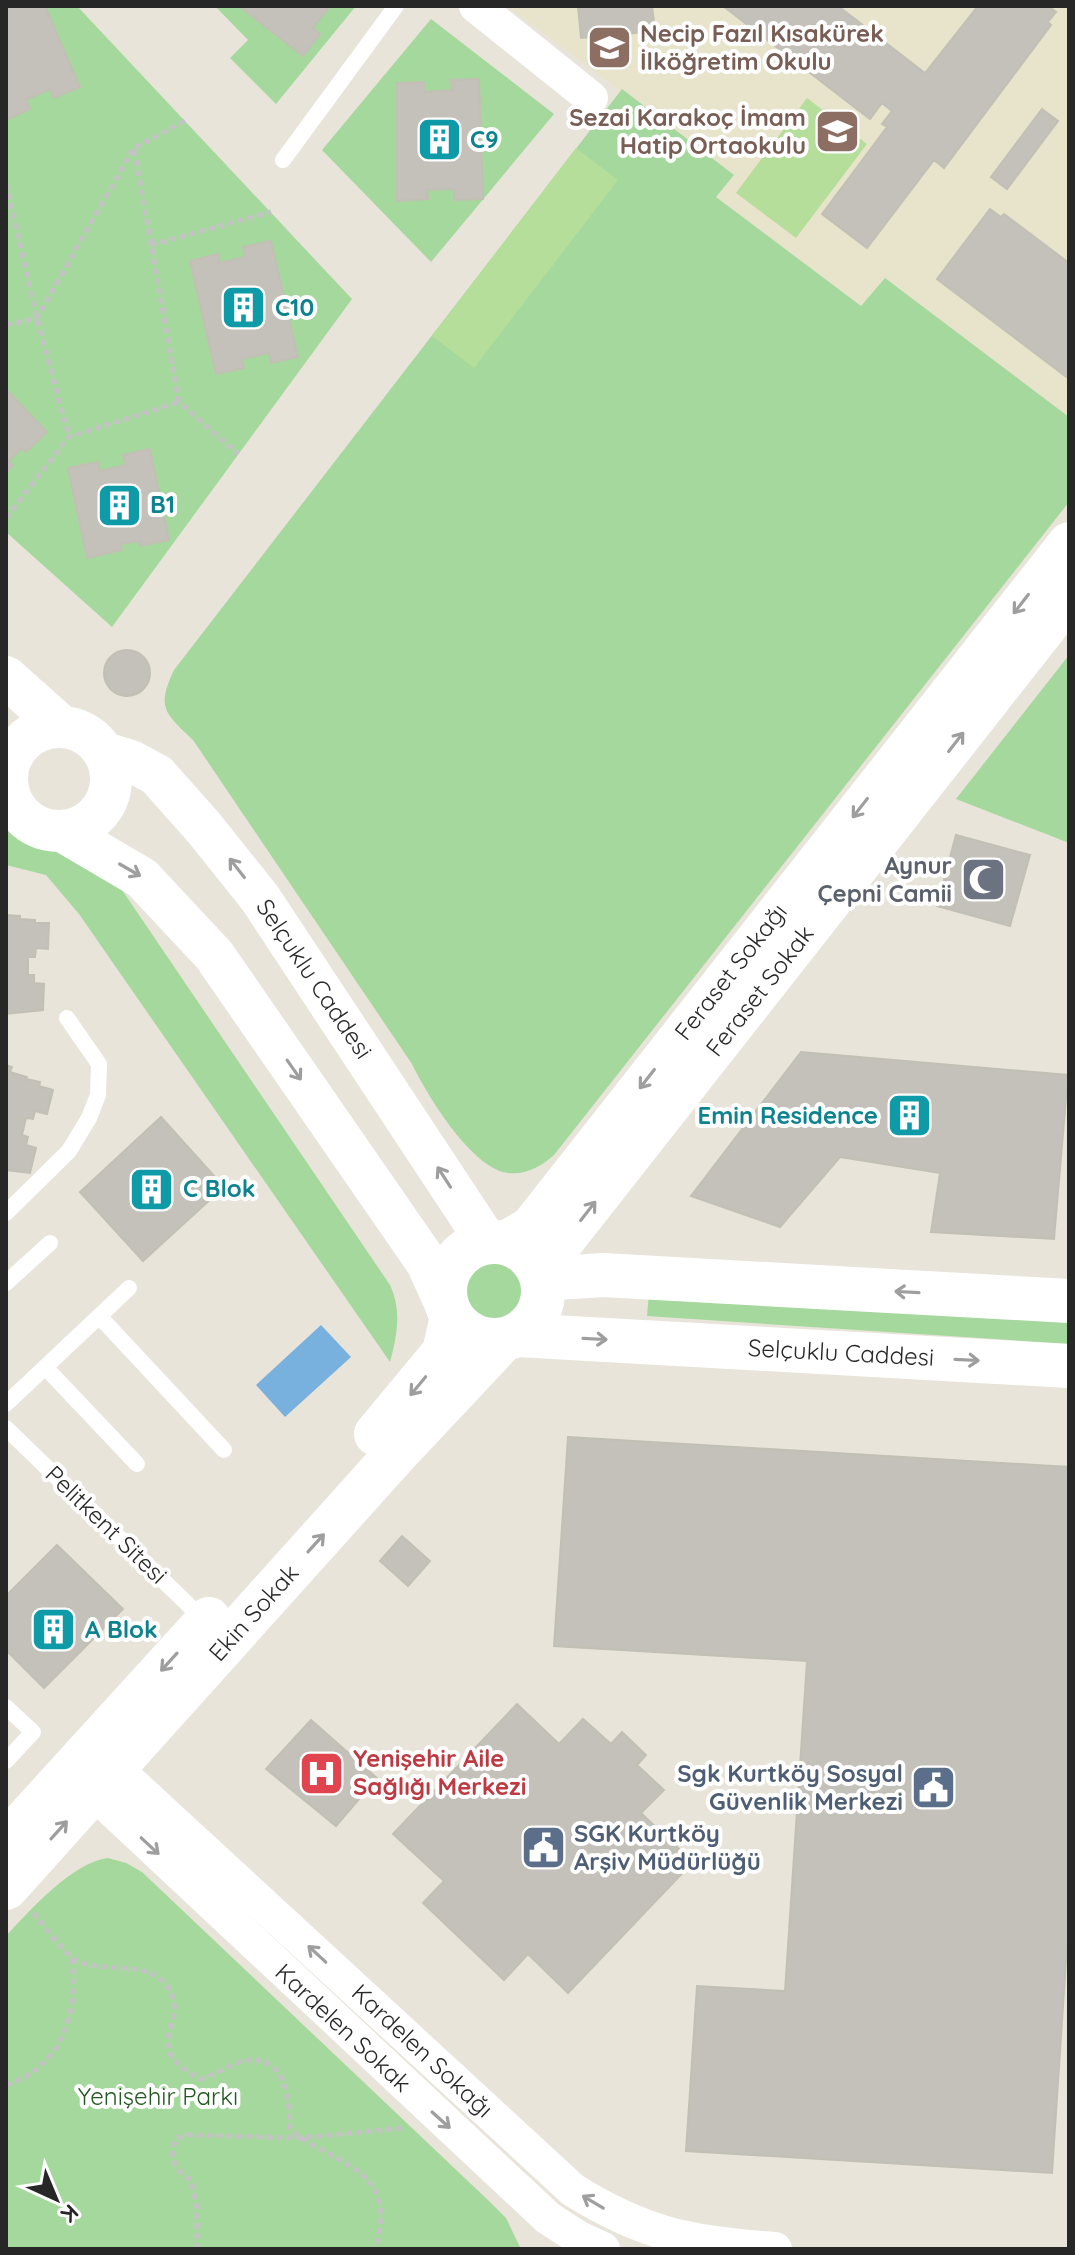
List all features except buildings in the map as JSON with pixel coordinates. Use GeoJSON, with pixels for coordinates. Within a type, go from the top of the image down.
{"type":"FeatureCollection","features":[{"type":"Feature","properties":{"kind":"main road"},"geometry":{"type":"LineString","coordinates":[[496,1242],[519,1249],[531,1258],[540,1276],[543,1301],[538,1314],[529,1326],[510,1337],[488,1341],[474,1337],[461,1329],[448,1310],[445,1287],[454,1264],[472,1247],[496,1242]]}},
{"type":"Feature","properties":{"kind":"main road"},"geometry":{"type":"LineString","coordinates":[[540,1276],[603,1275],[1069,1301]]}},
{"type":"Feature","properties":{"kind":"main road","name":"Ekin Sokak"},"geometry":{"type":"LineString","coordinates":[[7,1887],[96,1774],[206,1622],[426,1376],[444,1352],[448,1310]]}},
{"type":"Feature","properties":{"kind":"main road","name":"Ekin Sokak"},"geometry":{"type":"LineString","coordinates":[[6,1842],[96,1774],[510,1337]]}},
{"type":"Feature","properties":{"kind":"main road","name":"Selçuklu Caddesi"},"geometry":{"type":"LineString","coordinates":[[510,1337],[1069,1366]]}},
{"type":"Feature","properties":{"kind":"street"},"geometry":{"type":"LineString","coordinates":[[476,6],[591,98]]}},
{"type":"Feature","properties":{"kind":"street","name":"Feraset Sokağı"},"geometry":{"type":"LineString","coordinates":[[496,1242],[531,1227],[1069,543]]}},
{"type":"Feature","properties":{"kind":"street","name":"Feraset Sokak"},"geometry":{"type":"LineString","coordinates":[[540,1276],[1069,598]]}},
{"type":"Feature","properties":{"kind":"street"},"geometry":{"type":"LineString","coordinates":[[6,677],[62,727]]}},
{"type":"Feature","properties":{"kind":"street"},"geometry":{"type":"LineString","coordinates":[[34,827],[81,826],[95,817],[106,803],[111,786],[105,753],[94,740],[79,731],[50,728],[32,734],[21,743],[7,770],[11,801],[20,815],[34,827],[142,878],[214,955],[427,1263],[448,1310]]}},
{"type":"Feature","properties":{"kind":"street","name":"Selçuklu Caddesi"},"geometry":{"type":"LineString","coordinates":[[105,753],[131,761],[157,775],[260,898],[496,1242]]}},
{"type":"Feature","properties":{"kind":"street","name":"Kardelen Sokak"},"geometry":{"type":"LineString","coordinates":[[96,1774],[446,2124],[548,2218],[603,2249]]}},
{"type":"Feature","properties":{"kind":"street","name":"Kardelen Sokağı"},"geometry":{"type":"LineString","coordinates":[[96,1774],[573,2190],[647,2240],[775,2249]]}},
{"type":"Feature","properties":{"kind":"lane"},"geometry":{"type":"LineString","coordinates":[[283,160],[396,6]]}},
{"type":"Feature","properties":{"kind":"lane"},"geometry":{"type":"LineString","coordinates":[[6,1213],[69,1151],[89,1118],[98,1095],[99,1064],[67,1018]]}},
{"type":"Feature","properties":{"kind":"lane"},"geometry":{"type":"LineString","coordinates":[[6,1283],[50,1243]]}},
{"type":"Feature","properties":{"kind":"lane"},"geometry":{"type":"LineString","coordinates":[[6,1404],[129,1288]]}},
{"type":"Feature","properties":{"kind":"lane"},"geometry":{"type":"LineString","coordinates":[[99,1316],[224,1450]]}},
{"type":"Feature","properties":{"kind":"lane"},"geometry":{"type":"LineString","coordinates":[[45,1367],[137,1464]]}},
{"type":"Feature","properties":{"kind":"lane","name":"Pelitkent Sitesi"},"geometry":{"type":"LineString","coordinates":[[6,1428],[206,1622]]}},
{"type":"Feature","properties":{"kind":"lane"},"geometry":{"type":"LineString","coordinates":[[6,1707],[33,1732],[6,1761]]}},
{"type":"Feature","properties":{"kind":"path"},"geometry":{"type":"LineString","coordinates":[[6,325],[37,318],[134,148],[185,121]]}},
{"type":"Feature","properties":{"kind":"path"},"geometry":{"type":"LineString","coordinates":[[134,148],[179,402],[238,454]]}},
{"type":"Feature","properties":{"kind":"path"},"geometry":{"type":"LineString","coordinates":[[6,184],[69,437]]}},
{"type":"Feature","properties":{"kind":"path"},"geometry":{"type":"LineString","coordinates":[[151,245],[271,212]]}},
{"type":"Feature","properties":{"kind":"path"},"geometry":{"type":"LineString","coordinates":[[6,518],[69,437],[179,402]]}},
{"type":"Feature","properties":{"kind":"path"},"geometry":{"type":"LineString","coordinates":[[7,1887],[72,1958],[85,1963],[147,1971],[160,1979],[171,1992],[174,2005],[166,2042],[171,2054],[192,2074],[201,2079],[249,2060],[265,2063],[276,2070],[284,2082],[290,2128],[299,2138],[349,2163],[373,2185],[381,2213],[376,2249]]}},
{"type":"Feature","properties":{"kind":"path"},"geometry":{"type":"LineString","coordinates":[[6,2085],[22,2080],[39,2068],[65,2033],[72,2009],[75,1979],[72,1958]]}},
{"type":"Feature","properties":{"kind":"path"},"geometry":{"type":"LineString","coordinates":[[197,2249],[195,2192],[191,2180],[181,2175],[173,2163],[172,2150],[176,2138],[187,2135],[299,2138],[446,2124]]}},
{"type":"Feature","properties":{"kind":"shaded area","name":"Sezai Karakoç İmam Hatip Ortaokulu"},"geometry":{"type":"Polygon","coordinates":[[[507,6],[1069,6],[1069,417],[885,278],[861,306],[716,197],[733,174],[507,6]]]}},
{"type":"Feature","properties":{"kind":"green space"},"geometry":{"type":"Polygon","coordinates":[[[6,6],[77,6],[352,299],[112,627],[6,532],[6,6]]]}},
{"type":"Feature","properties":{"kind":"green space"},"geometry":{"type":"Polygon","coordinates":[[[215,6],[356,6],[276,104],[230,58],[248,40],[215,6]]]}},
{"type":"Feature","properties":{"kind":"green space"},"geometry":{"type":"Polygon","coordinates":[[[431,19],[554,114],[431,262],[322,150],[431,19]]]}},
{"type":"Feature","properties":{"kind":"green space"},"geometry":{"type":"Polygon","coordinates":[[[622,89],[734,175],[716,197],[861,306],[885,278],[1069,417],[1069,502],[554,1155],[531,1170],[510,1173],[490,1166],[450,1126],[412,1064],[193,740],[170,716],[166,709],[165,693],[174,670],[622,89]]]}},
{"type":"Feature","properties":{"kind":"green space"},"geometry":{"type":"Polygon","coordinates":[[[807,98],[867,144],[796,238],[736,193],[807,98]]]}},
{"type":"Feature","properties":{"kind":"green space"},"geometry":{"type":"Polygon","coordinates":[[[576,148],[618,180],[474,368],[432,336],[576,148]]]}},
{"type":"Feature","properties":{"kind":"green space"},"geometry":{"type":"Polygon","coordinates":[[[1069,655],[1069,843],[956,799],[1069,655]]]}},
{"type":"Feature","properties":{"kind":"green space"},"geometry":{"type":"Polygon","coordinates":[[[6,816],[46,823],[99,856],[390,1285],[396,1304],[397,1323],[390,1362],[79,914],[46,875],[6,865],[6,816]]]}},
{"type":"Feature","properties":{"kind":"green space"},"geometry":{"type":"Polygon","coordinates":[[[494,1263],[514,1271],[522,1291],[514,1311],[494,1319],[474,1311],[466,1291],[474,1271],[494,1263]]]}},
{"type":"Feature","properties":{"kind":"green space"},"geometry":{"type":"Polygon","coordinates":[[[649,1293],[1069,1321],[1069,1344],[647,1316],[649,1293]]]}},
{"type":"Feature","properties":{"kind":"green space","name":"Yenişehir Parkı"},"geometry":{"type":"Polygon","coordinates":[[[108,1858],[142,1872],[489,2201],[506,2218],[521,2249],[6,2249],[6,1936],[67,1878],[95,1861],[108,1858]]]}},
{"type":"Feature","properties":{"kind":"water"},"geometry":{"type":"Polygon","coordinates":[[[321,1325],[351,1357],[285,1417],[256,1385],[321,1325]]]}},
{"type":"Feature","properties":{"kind":"place","name":"Necip Fazıl Kısakürek İlköğretim Okulu"},"geometry":{"type":"Point","coordinates":[609,48]}},
{"type":"Feature","properties":{"kind":"place","name":"Sezai Karakoç İmam Hatip Ortaokulu"},"geometry":{"type":"Point","coordinates":[837,132]}},
{"type":"Feature","properties":{"kind":"place","name":"C9"},"geometry":{"type":"Point","coordinates":[439,140]}},
{"type":"Feature","properties":{"kind":"place","name":"C10"},"geometry":{"type":"Point","coordinates":[244,308]}},
{"type":"Feature","properties":{"kind":"place","name":"B1"},"geometry":{"type":"Point","coordinates":[119,505]}},
{"type":"Feature","properties":{"kind":"place","name":"Aynur Çepni Camii"},"geometry":{"type":"Point","coordinates":[983,880]}},
{"type":"Feature","properties":{"kind":"place","name":"Emin Residence"},"geometry":{"type":"Point","coordinates":[909,1116]}},
{"type":"Feature","properties":{"kind":"place","name":"C Blok"},"geometry":{"type":"Point","coordinates":[152,1189]}},
{"type":"Feature","properties":{"kind":"place","name":"A Blok"},"geometry":{"type":"Point","coordinates":[54,1630]}},
{"type":"Feature","properties":{"kind":"place","name":"Yenişehir Aile Sağlığı Merkezi"},"geometry":{"type":"Point","coordinates":[322,1773]}},
{"type":"Feature","properties":{"kind":"place","name":"Sgk Kurtköy Sosyal Güvenlik Merkezi"},"geometry":{"type":"Point","coordinates":[934,1788]}},
{"type":"Feature","properties":{"kind":"place","name":"SGK Kurtköy Arşiv Müdürlüğü"},"geometry":{"type":"Point","coordinates":[543,1848]}}]}
